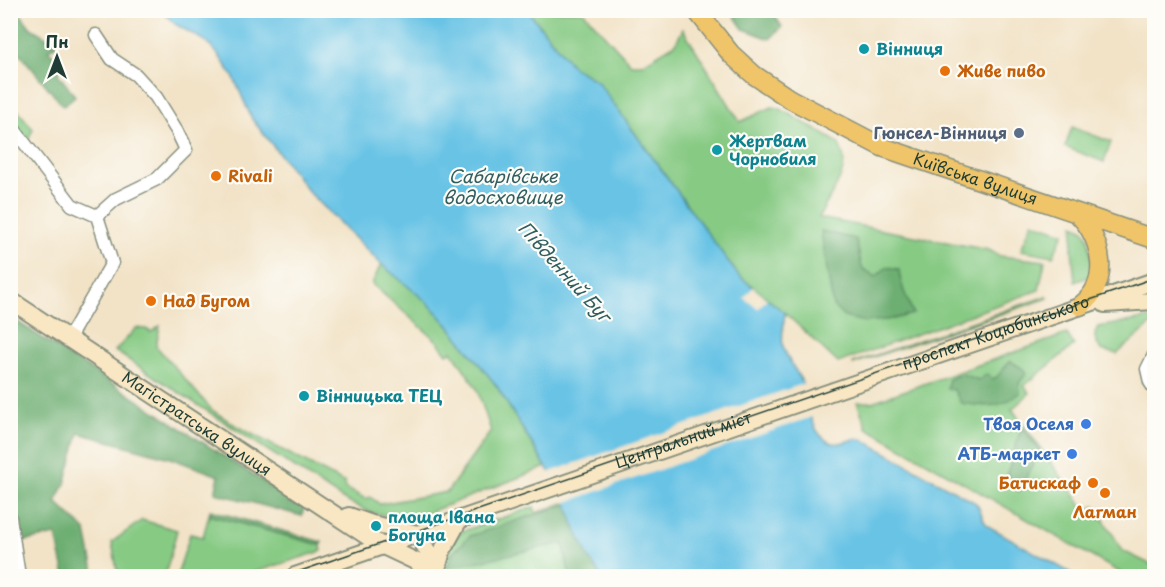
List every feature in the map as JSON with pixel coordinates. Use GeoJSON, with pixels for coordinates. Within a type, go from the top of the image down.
{"type":"FeatureCollection","features":[{"type":"Feature","properties":{"kind":"main road","name":"Київська вулиця"},"geometry":{"type":"LineString","coordinates":[[696,10],[731,54],[754,75],[790,99],[882,147],[1155,239]]}},
{"type":"Feature","properties":{"kind":"main road"},"geometry":{"type":"LineString","coordinates":[[1076,213],[1087,223],[1094,235],[1101,263],[1095,290],[1080,306]]}},
{"type":"Feature","properties":{"kind":"street"},"geometry":{"type":"LineString","coordinates":[[96,35],[112,59],[136,75],[156,97],[186,150],[157,179],[116,199],[97,216]]}},
{"type":"Feature","properties":{"kind":"street"},"geometry":{"type":"LineString","coordinates":[[10,124],[72,205],[97,216],[112,263],[69,338]]}},
{"type":"Feature","properties":{"kind":"street","name":"проспект Коцюбинського"},"geometry":{"type":"LineString","coordinates":[[839,389],[1155,281]]}},
{"type":"Feature","properties":{"kind":"street","name":"Магістратська вулиця"},"geometry":{"type":"LineString","coordinates":[[10,300],[383,546],[417,562],[435,576]]}},
{"type":"Feature","properties":{"kind":"street"},"geometry":{"type":"LineString","coordinates":[[1080,306],[1155,301]]}},
{"type":"Feature","properties":{"kind":"street"},"geometry":{"type":"LineString","coordinates":[[1155,355],[1147,369],[1150,382],[1155,388]]}},
{"type":"Feature","properties":{"kind":"street","name":"Центральний міст"},"geometry":{"type":"LineString","coordinates":[[295,576],[839,389]]}},
{"type":"Feature","properties":{"kind":"street"},"geometry":{"type":"LineString","coordinates":[[334,513],[418,534],[430,556],[435,576]]}},
{"type":"Feature","properties":{"kind":"street"},"geometry":{"type":"LineString","coordinates":[[334,513],[351,537],[350,548],[345,559]]}},
{"type":"Feature","properties":{"kind":"street"},"geometry":{"type":"LineString","coordinates":[[10,518],[19,576]]}},
{"type":"Feature","properties":{"kind":"street"},"geometry":{"type":"LineString","coordinates":[[435,576],[442,551],[459,520]]}},
{"type":"Feature","properties":{"kind":"green space"},"geometry":{"type":"Polygon","coordinates":[[[10,11],[18,11],[31,28],[58,44],[48,50],[63,65],[58,74],[75,96],[63,106],[11,43],[10,11]]]}},
{"type":"Feature","properties":{"kind":"green space"},"geometry":{"type":"Polygon","coordinates":[[[528,11],[583,11],[631,64],[642,64],[675,44],[683,29],[740,122],[772,107],[779,108],[837,142],[842,152],[843,171],[819,218],[989,250],[1000,256],[1045,261],[1039,290],[838,363],[785,313],[738,275],[597,81],[574,68],[528,11]]]}},
{"type":"Feature","properties":{"kind":"green space"},"geometry":{"type":"Polygon","coordinates":[[[731,11],[772,11],[782,27],[770,39],[743,29],[731,11]]]}},
{"type":"Feature","properties":{"kind":"green space"},"geometry":{"type":"Polygon","coordinates":[[[10,101],[33,129],[28,140],[11,119],[10,101]]]}},
{"type":"Feature","properties":{"kind":"green space"},"geometry":{"type":"Polygon","coordinates":[[[1072,127],[1111,142],[1104,162],[1065,147],[1072,127]]]}},
{"type":"Feature","properties":{"kind":"green space"},"geometry":{"type":"Polygon","coordinates":[[[1032,222],[1064,233],[1053,256],[1021,250],[1032,222]]]}},
{"type":"Feature","properties":{"kind":"green space"},"geometry":{"type":"Polygon","coordinates":[[[1074,225],[1084,230],[1088,237],[1094,275],[1075,282],[1072,249],[1074,225]]]}},
{"type":"Feature","properties":{"kind":"green space"},"geometry":{"type":"Polygon","coordinates":[[[821,231],[856,239],[862,268],[876,277],[889,267],[899,270],[913,314],[865,322],[844,317],[833,306],[821,231]]]}},
{"type":"Feature","properties":{"kind":"green space"},"geometry":{"type":"Polygon","coordinates":[[[381,264],[427,302],[449,326],[496,385],[546,467],[422,515],[398,517],[371,513],[344,500],[115,351],[136,328],[151,332],[160,326],[156,346],[212,410],[235,425],[345,483],[345,488],[366,499],[370,497],[380,504],[447,492],[491,431],[477,389],[452,351],[447,354],[437,341],[372,284],[381,264]]]}},
{"type":"Feature","properties":{"kind":"green space"},"geometry":{"type":"Polygon","coordinates":[[[1047,296],[1048,298],[853,364],[853,363],[1047,296]]]}},
{"type":"Feature","properties":{"kind":"green space"},"geometry":{"type":"Polygon","coordinates":[[[10,317],[304,508],[302,516],[215,493],[219,476],[170,458],[79,433],[65,484],[56,502],[86,531],[95,576],[65,576],[56,535],[14,543],[10,520],[10,317]]]}},
{"type":"Feature","properties":{"kind":"green space"},"geometry":{"type":"Polygon","coordinates":[[[1150,318],[1154,322],[1117,354],[1101,350],[1096,342],[1095,333],[1098,327],[1150,318]]]}},
{"type":"Feature","properties":{"kind":"green space"},"geometry":{"type":"Polygon","coordinates":[[[1067,334],[1074,345],[1024,386],[1030,393],[1012,409],[1086,511],[1095,506],[1123,551],[1154,566],[1154,576],[1126,576],[867,428],[857,402],[872,402],[1067,334]]]}},
{"type":"Feature","properties":{"kind":"green space"},"geometry":{"type":"Polygon","coordinates":[[[1010,361],[1022,368],[1026,374],[1019,383],[1020,393],[1006,402],[992,406],[961,403],[954,390],[947,388],[949,379],[962,374],[979,380],[987,374],[992,379],[997,377],[1010,361]]]}},
{"type":"Feature","properties":{"kind":"green space"},"geometry":{"type":"Polygon","coordinates":[[[1022,426],[1040,451],[1019,491],[1007,475],[1022,426]]]}},
{"type":"Feature","properties":{"kind":"green space"},"geometry":{"type":"Polygon","coordinates":[[[566,502],[574,525],[563,544],[570,576],[438,576],[454,537],[463,531],[534,507],[536,513],[566,502]]]}},
{"type":"Feature","properties":{"kind":"green space"},"geometry":{"type":"Polygon","coordinates":[[[567,504],[580,538],[601,576],[570,576],[563,543],[447,568],[451,555],[470,536],[567,504]]]}},
{"type":"Feature","properties":{"kind":"green space"},"geometry":{"type":"Polygon","coordinates":[[[210,510],[322,542],[321,545],[209,515],[210,510]]]}},
{"type":"Feature","properties":{"kind":"green space"},"geometry":{"type":"Polygon","coordinates":[[[209,515],[321,545],[322,551],[243,576],[177,576],[190,534],[203,537],[209,515]]]}},
{"type":"Feature","properties":{"kind":"green space"},"geometry":{"type":"Polygon","coordinates":[[[142,520],[177,530],[165,576],[118,576],[112,542],[142,520]]]}},
{"type":"Feature","properties":{"kind":"water","name":"Сабарівське водосховище"},"geometry":{"type":"Polygon","coordinates":[[[162,11],[528,11],[574,68],[597,81],[738,275],[785,313],[782,334],[784,351],[804,387],[812,420],[820,435],[835,443],[862,439],[976,503],[988,526],[1076,576],[601,576],[588,556],[574,525],[561,485],[546,467],[496,385],[427,302],[381,264],[309,192],[252,119],[233,76],[217,53],[205,41],[175,24],[162,11]]]}},
{"type":"Feature","properties":{"kind":"pier"},"geometry":{"type":"Polygon","coordinates":[[[753,287],[767,299],[758,309],[744,298],[753,287]]]}},
{"type":"Feature","properties":{"kind":"pier"},"geometry":{"type":"Polygon","coordinates":[[[805,383],[815,416],[564,503],[558,486],[547,473],[805,383]]]}},
{"type":"Feature","properties":{"kind":"tram line"},"geometry":{"type":"LineString","coordinates":[[286,576],[1154,278]]}},
{"type":"Feature","properties":{"kind":"place","name":"Вінниця"},"geometry":{"type":"Point","coordinates":[864,49]}},
{"type":"Feature","properties":{"kind":"place","name":"Живе пиво"},"geometry":{"type":"Point","coordinates":[945,71]}},
{"type":"Feature","properties":{"kind":"place","name":"Гюнсел-Вінниця"},"geometry":{"type":"Point","coordinates":[1019,133]}},
{"type":"Feature","properties":{"kind":"place","name":"Жертвам Чорнобиля"},"geometry":{"type":"Point","coordinates":[717,150]}},
{"type":"Feature","properties":{"kind":"place","name":"Rivali"},"geometry":{"type":"Point","coordinates":[216,176]}},
{"type":"Feature","properties":{"kind":"place","name":"Над Бугом"},"geometry":{"type":"Point","coordinates":[151,301]}},
{"type":"Feature","properties":{"kind":"place","name":"Вінницька ТЕЦ"},"geometry":{"type":"Point","coordinates":[304,396]}},
{"type":"Feature","properties":{"kind":"place","name":"Твоя Оселя"},"geometry":{"type":"Point","coordinates":[1086,424]}},
{"type":"Feature","properties":{"kind":"place","name":"АТБ-маркет"},"geometry":{"type":"Point","coordinates":[1072,454]}},
{"type":"Feature","properties":{"kind":"place","name":"Батискаф"},"geometry":{"type":"Point","coordinates":[1093,483]}},
{"type":"Feature","properties":{"kind":"place","name":"Лагман"},"geometry":{"type":"Point","coordinates":[1105,493]}},
{"type":"Feature","properties":{"kind":"place","name":"площа Івана Богуна"},"geometry":{"type":"Point","coordinates":[376,526]}},
{"type":"Feature","properties":{"kind":"water label","name":"Південний Буг"},"geometry":{"type":"Point","coordinates":[564,272]}}]}
